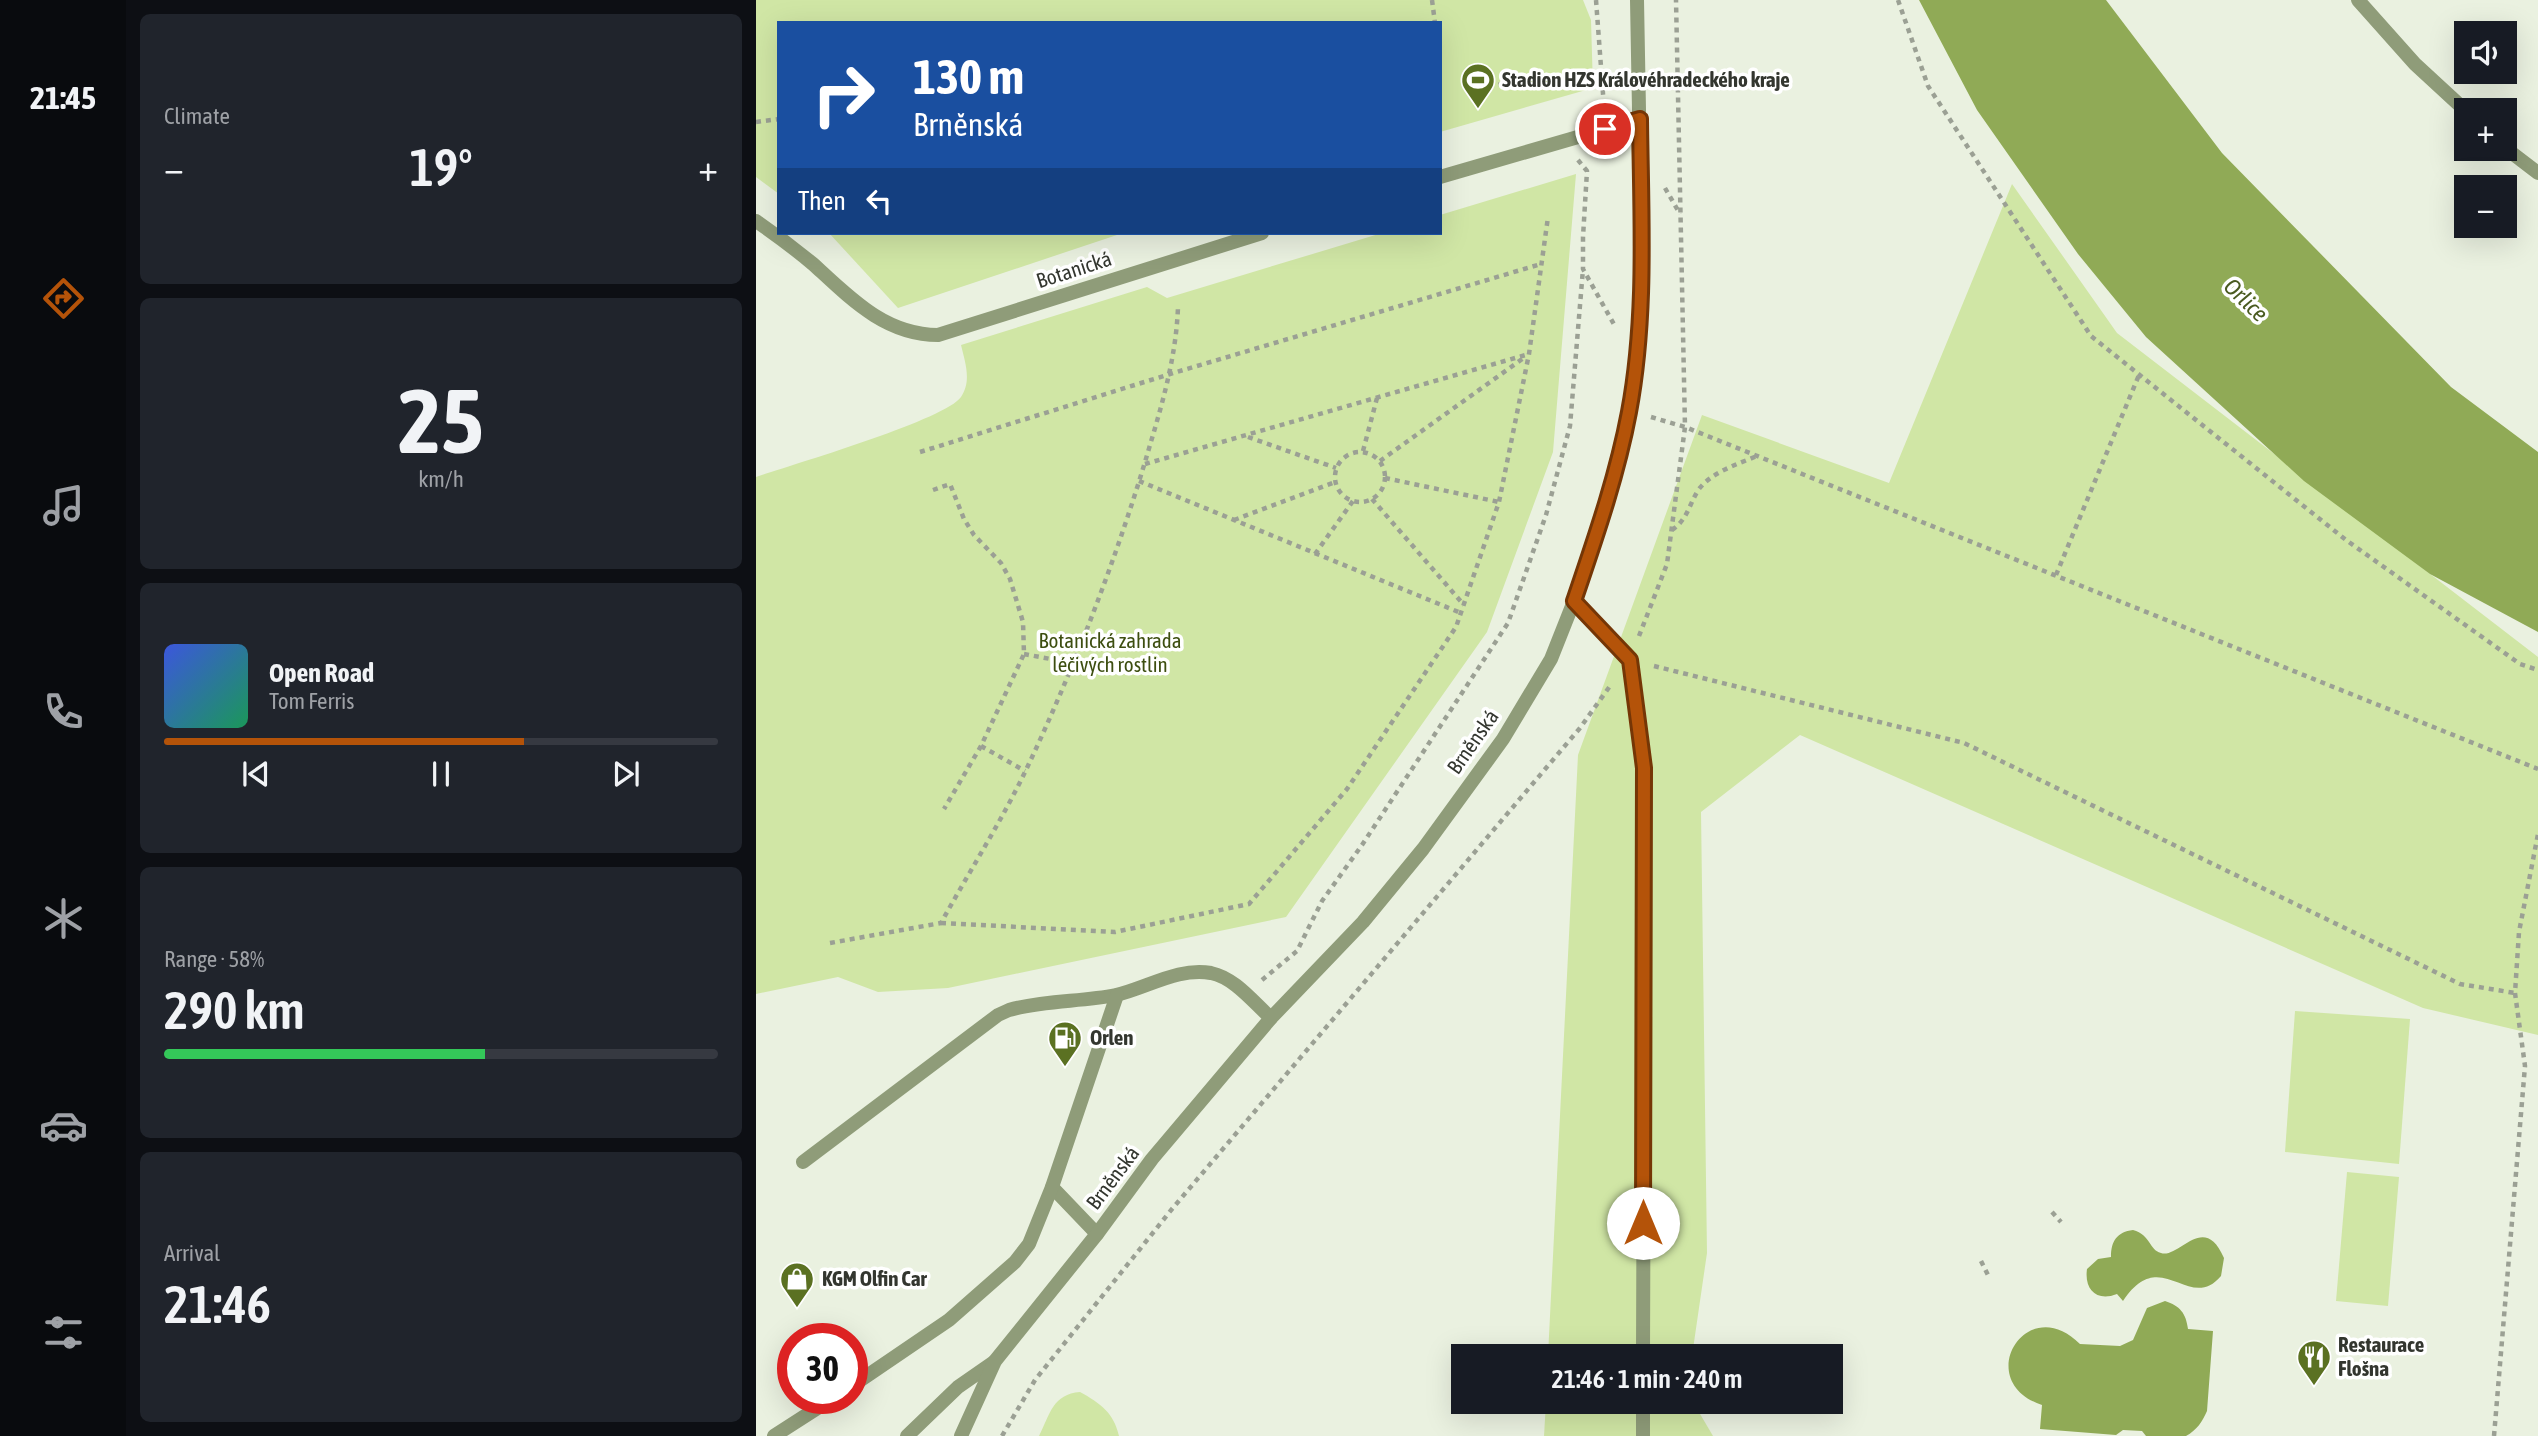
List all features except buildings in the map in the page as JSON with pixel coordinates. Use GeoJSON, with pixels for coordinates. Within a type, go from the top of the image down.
{"type":"FeatureCollection","features":[{"type":"Feature","properties":{"kind":"street","name":"Brněnská"},"geometry":{"type":"LineString","coordinates":[[961,1436],[995,1361],[1097,1234],[1152,1159],[1271,1018],[1363,922],[1423,849],[1495,750],[1551,659],[1574,601],[1606,502],[1629,411],[1640,325],[1637,0]]}},
{"type":"Feature","properties":{"kind":"street"},"geometry":{"type":"LineString","coordinates":[[2358,0],[2415,64],[2454,100]]}},
{"type":"Feature","properties":{"kind":"street"},"geometry":{"type":"LineString","coordinates":[[1442,176],[1640,119]]}},
{"type":"Feature","properties":{"kind":"street"},"geometry":{"type":"LineString","coordinates":[[2517,157],[2538,173]]}},
{"type":"Feature","properties":{"kind":"street","name":"Botanická"},"geometry":{"type":"LineString","coordinates":[[756,221],[811,263],[845,296],[879,319],[910,333],[938,335],[1256,235]]}},
{"type":"Feature","properties":{"kind":"street"},"geometry":{"type":"LineString","coordinates":[[1574,601],[1630,660],[1644,768],[1643,1344]]}},
{"type":"Feature","properties":{"kind":"street"},"geometry":{"type":"LineString","coordinates":[[803,1162],[932,1065],[1009,1010],[1021,1006],[1117,995],[1164,978],[1201,972],[1222,977],[1271,1018]]}},
{"type":"Feature","properties":{"kind":"street"},"geometry":{"type":"LineString","coordinates":[[868,1375],[949,1320],[1015,1262],[1037,1228],[1117,995]]}},
{"type":"Feature","properties":{"kind":"street"},"geometry":{"type":"LineString","coordinates":[[1052,1187],[1097,1234]]}},
{"type":"Feature","properties":{"kind":"street","name":"Brněnská"},"geometry":{"type":"LineString","coordinates":[[906,1436],[958,1387],[995,1361]]}},
{"type":"Feature","properties":{"kind":"street"},"geometry":{"type":"LineString","coordinates":[[774,1436],[808,1414]]}},
{"type":"Feature","properties":{"kind":"street"},"geometry":{"type":"LineString","coordinates":[[1643,1414],[1643,1436]]}},
{"type":"Feature","properties":{"kind":"path"},"geometry":{"type":"LineString","coordinates":[[1432,0],[1435,21]]}},
{"type":"Feature","properties":{"kind":"path"},"geometry":{"type":"LineString","coordinates":[[1596,0],[1605,129]]}},
{"type":"Feature","properties":{"kind":"path"},"geometry":{"type":"LineString","coordinates":[[1002,1436],[1035,1380],[1095,1303],[1580,728],[1630,660],[1667,564],[1685,427],[1676,0]]}},
{"type":"Feature","properties":{"kind":"path"},"geometry":{"type":"LineString","coordinates":[[1898,0],[1928,86],[2091,336],[2346,540],[2520,664],[2538,670]]}},
{"type":"Feature","properties":{"kind":"path"},"geometry":{"type":"LineString","coordinates":[[1469,90],[1535,78]]}},
{"type":"Feature","properties":{"kind":"path"},"geometry":{"type":"LineString","coordinates":[[756,122],[777,119]]}},
{"type":"Feature","properties":{"kind":"path"},"geometry":{"type":"LineString","coordinates":[[1245,994],[1297,951],[1322,901],[1362,845],[1508,623],[1546,515],[1570,426],[1583,268],[1587,171],[1561,141]]}},
{"type":"Feature","properties":{"kind":"path"},"geometry":{"type":"LineString","coordinates":[[830,943],[941,923],[1115,932],[1249,904],[1347,789],[1456,627],[1499,502],[1529,354],[1548,217]]}},
{"type":"Feature","properties":{"kind":"path"},"geometry":{"type":"LineString","coordinates":[[920,452],[1170,374],[1541,264]]}},
{"type":"Feature","properties":{"kind":"path"},"geometry":{"type":"LineString","coordinates":[[1583,268],[1635,363]]}},
{"type":"Feature","properties":{"kind":"path"},"geometry":{"type":"LineString","coordinates":[[941,923],[1025,771],[1072,663],[1139,481],[1170,374],[1178,307]]}},
{"type":"Feature","properties":{"kind":"path"},"geometry":{"type":"LineString","coordinates":[[1144,464],[1529,354]]}},
{"type":"Feature","properties":{"kind":"path"},"geometry":{"type":"LineString","coordinates":[[1380,461],[1529,354]]}},
{"type":"Feature","properties":{"kind":"path"},"geometry":{"type":"LineString","coordinates":[[2056,575],[2139,375]]}},
{"type":"Feature","properties":{"kind":"path"},"geometry":{"type":"LineString","coordinates":[[1363,451],[1377,398]]}},
{"type":"Feature","properties":{"kind":"path"},"geometry":{"type":"LineString","coordinates":[[1629,411],[1685,427],[2538,769]]}},
{"type":"Feature","properties":{"kind":"path"},"geometry":{"type":"LineString","coordinates":[[1246,436],[1336,468]]}},
{"type":"Feature","properties":{"kind":"path"},"geometry":{"type":"LineString","coordinates":[[1363,451],[1380,461],[1385,478],[1383,487],[1372,499],[1353,501],[1341,494],[1335,482],[1336,468],[1346,455],[1363,451]]}},
{"type":"Feature","properties":{"kind":"path"},"geometry":{"type":"LineString","coordinates":[[1671,531],[1682,524],[1700,488],[1724,470],[1758,456]]}},
{"type":"Feature","properties":{"kind":"path"},"geometry":{"type":"LineString","coordinates":[[1385,478],[1499,502]]}},
{"type":"Feature","properties":{"kind":"path"},"geometry":{"type":"LineString","coordinates":[[1139,481],[1461,613]]}},
{"type":"Feature","properties":{"kind":"path"},"geometry":{"type":"LineString","coordinates":[[1233,521],[1335,482]]}},
{"type":"Feature","properties":{"kind":"path"},"geometry":{"type":"LineString","coordinates":[[933,490],[950,484],[964,519],[974,535],[1006,571],[1023,622],[1024,654],[981,746],[943,809]]}},
{"type":"Feature","properties":{"kind":"path"},"geometry":{"type":"LineString","coordinates":[[1372,499],[1464,605]]}},
{"type":"Feature","properties":{"kind":"path"},"geometry":{"type":"LineString","coordinates":[[1315,554],[1353,501]]}},
{"type":"Feature","properties":{"kind":"path"},"geometry":{"type":"LineString","coordinates":[[1024,654],[1072,663]]}},
{"type":"Feature","properties":{"kind":"path"},"geometry":{"type":"LineString","coordinates":[[1630,660],[1964,743],[2460,984],[2515,993]]}},
{"type":"Feature","properties":{"kind":"path"},"geometry":{"type":"LineString","coordinates":[[981,746],[1025,771]]}},
{"type":"Feature","properties":{"kind":"path"},"geometry":{"type":"LineString","coordinates":[[2494,1436],[2525,1066],[2515,993],[2519,932],[2538,834]]}},
{"type":"Feature","properties":{"kind":"path"},"geometry":{"type":"LineString","coordinates":[[2052,1212],[2061,1222]]}},
{"type":"Feature","properties":{"kind":"path"},"geometry":{"type":"LineString","coordinates":[[1981,1261],[1989,1277]]}},
{"type":"Feature","properties":{"kind":"green space","name":"Stadion HZS Královéhradeckého kraje"},"geometry":{"type":"Polygon","coordinates":[[[756,0],[1583,0],[1591,20],[1593,88],[1442,131],[1442,21],[777,21],[777,193],[756,177],[756,0]]]}},
{"type":"Feature","properties":{"kind":"green space","name":"Botanická zahrada léčivých rostlin"},"geometry":{"type":"Polygon","coordinates":[[[1576,174],[1553,452],[1487,632],[1286,917],[948,988],[878,992],[838,977],[756,994],[756,477],[898,429],[949,407],[961,397],[966,385],[967,371],[961,345],[1147,287],[1167,298],[1375,235],[1442,235],[1442,214],[1576,174]]]}},
{"type":"Feature","properties":{"kind":"green space"},"geometry":{"type":"Polygon","coordinates":[[[2012,184],[2117,333],[2538,657],[2538,1035],[2423,1008],[1800,735],[1701,812],[1707,1253],[1694,1344],[1549,1344],[1578,755],[1702,415],[1889,483],[2012,184]]]}},
{"type":"Feature","properties":{"kind":"green space"},"geometry":{"type":"Polygon","coordinates":[[[831,235],[1117,235],[898,308],[831,235]]]}},
{"type":"Feature","properties":{"kind":"green space"},"geometry":{"type":"Polygon","coordinates":[[[2295,1011],[2410,1019],[2399,1164],[2285,1152],[2295,1011]]]}},
{"type":"Feature","properties":{"kind":"green space"},"geometry":{"type":"Polygon","coordinates":[[[2347,1172],[2399,1177],[2388,1306],[2336,1301],[2347,1172]]]}},
{"type":"Feature","properties":{"kind":"green space"},"geometry":{"type":"Polygon","coordinates":[[[1080,1392],[1105,1410],[1114,1421],[1119,1436],[1039,1436],[1058,1401],[1080,1392]]]}},
{"type":"Feature","properties":{"kind":"green space"},"geometry":{"type":"Polygon","coordinates":[[[1545,1414],[1700,1414],[1713,1436],[1544,1436],[1545,1414]]]}},
{"type":"Feature","properties":{"kind":"water","name":"Orlice"},"geometry":{"type":"Polygon","coordinates":[[[1919,0],[2106,0],[2222,153],[2451,387],[2538,452],[2538,632],[2430,574],[2304,481],[2146,337],[2078,254],[1977,110],[1919,0]]]}},
{"type":"Feature","properties":{"kind":"water"},"geometry":{"type":"Polygon","coordinates":[[[2133,1230],[2143,1235],[2154,1249],[2161,1253],[2176,1250],[2200,1237],[2208,1238],[2224,1258],[2221,1276],[2209,1286],[2198,1288],[2162,1278],[2150,1278],[2137,1285],[2123,1301],[2117,1294],[2098,1295],[2090,1288],[2087,1269],[2098,1259],[2111,1257],[2116,1238],[2133,1230]]]}},
{"type":"Feature","properties":{"kind":"water"},"geometry":{"type":"Polygon","coordinates":[[[2165,1301],[2181,1311],[2188,1329],[2213,1331],[2207,1411],[2196,1428],[2186,1436],[2146,1436],[2142,1431],[2123,1430],[2116,1435],[2040,1429],[2042,1405],[2021,1393],[2011,1378],[2009,1361],[2015,1345],[2026,1333],[2042,1327],[2060,1330],[2080,1344],[2120,1346],[2133,1340],[2147,1308],[2165,1301]]]}},
{"type":"Feature","properties":{"kind":"place","name":"Stadion HZS Královéhradeckého kraje"},"geometry":{"type":"Point","coordinates":[1478,110]}},
{"type":"Feature","properties":{"kind":"place","name":"Orlen"},"geometry":{"type":"Point","coordinates":[1065,1068]}},
{"type":"Feature","properties":{"kind":"place","name":"KGM Olfin Car"},"geometry":{"type":"Point","coordinates":[797,1309]}},
{"type":"Feature","properties":{"kind":"place","name":"Restaurace Flošna"},"geometry":{"type":"Point","coordinates":[2314,1387]}},
{"type":"Feature","properties":{"kind":"route"},"geometry":{"type":"LineString","coordinates":[[1605,129],[1640,119],[1640,325],[1629,411],[1606,502],[1574,601],[1630,660],[1644,768],[1643,1223]]}}]}
